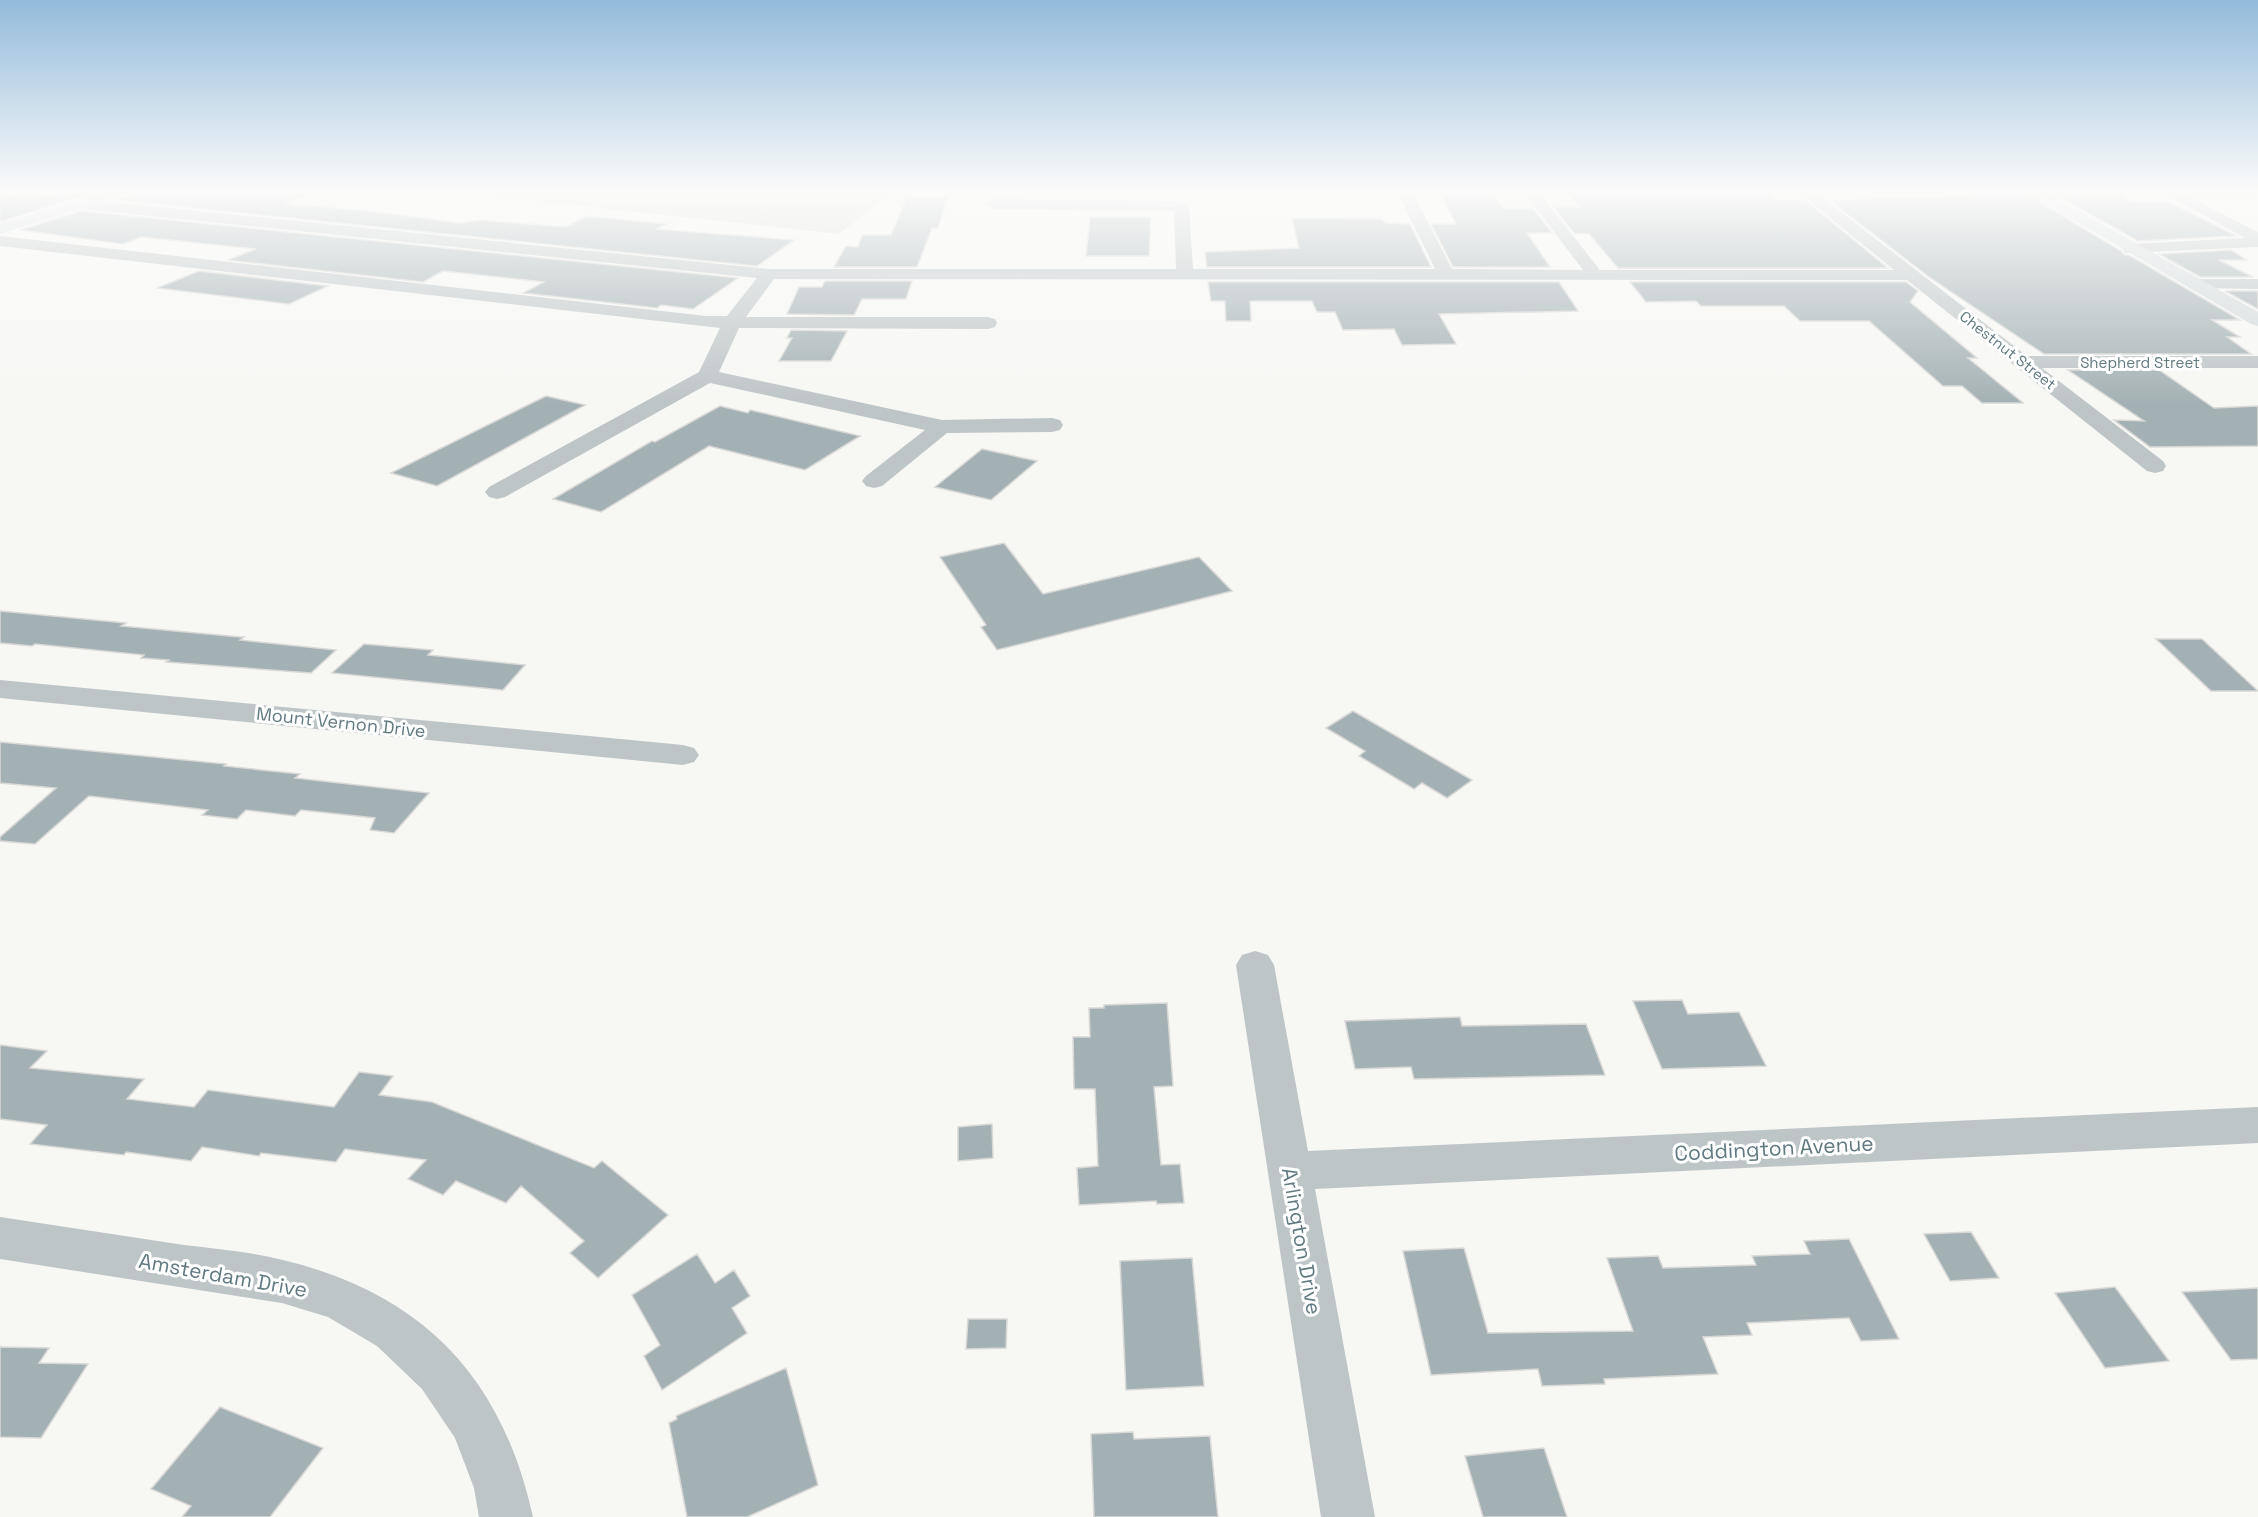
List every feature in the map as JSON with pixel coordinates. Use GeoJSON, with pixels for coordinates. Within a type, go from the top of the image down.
{"type":"FeatureCollection","features":[{"type":"Feature","properties":{"kind":"main road"},"geometry":{"type":"LineString","coordinates":[[2154,262],[2258,320]]}},
{"type":"Feature","properties":{"kind":"street"},"geometry":{"type":"LineString","coordinates":[[181,262],[661,317],[732,322],[988,323]]}},
{"type":"Feature","properties":{"kind":"street"},"geometry":{"type":"LineString","coordinates":[[650,262],[770,274],[1911,275]]}},
{"type":"Feature","properties":{"kind":"street"},"geometry":{"type":"LineString","coordinates":[[1184,262],[1185,274]]}},
{"type":"Feature","properties":{"kind":"street"},"geometry":{"type":"LineString","coordinates":[[1440,262],[1446,274]]}},
{"type":"Feature","properties":{"kind":"street"},"geometry":{"type":"LineString","coordinates":[[1585,262],[1595,274]]}},
{"type":"Feature","properties":{"kind":"street","name":"Chestnut Street"},"geometry":{"type":"LineString","coordinates":[[1894,262],[2155,466]]}},
{"type":"Feature","properties":{"kind":"street"},"geometry":{"type":"LineString","coordinates":[[497,492],[706,376],[732,322],[770,274]]}},
{"type":"Feature","properties":{"kind":"street"},"geometry":{"type":"LineString","coordinates":[[2195,284],[2258,284]]}},
{"type":"Feature","properties":{"kind":"street","name":"Shepherd Street"},"geometry":{"type":"LineString","coordinates":[[2022,362],[2258,362]]}},
{"type":"Feature","properties":{"kind":"street"},"geometry":{"type":"LineString","coordinates":[[706,376],[942,427],[1052,425]]}},
{"type":"Feature","properties":{"kind":"street"},"geometry":{"type":"LineString","coordinates":[[874,481],[942,427]]}},
{"type":"Feature","properties":{"kind":"street","name":"Mount Vernon Drive"},"geometry":{"type":"LineString","coordinates":[[0,689],[683,755]]}},
{"type":"Feature","properties":{"kind":"street","name":"Arlington Drive"},"geometry":{"type":"LineString","coordinates":[[1255,965],[1348,1517]]}},
{"type":"Feature","properties":{"kind":"street","name":"Coddington Avenue"},"geometry":{"type":"LineString","coordinates":[[1290,1171],[2258,1125]]}},
{"type":"Feature","properties":{"kind":"street","name":"Amsterdam Drive"},"geometry":{"type":"LineString","coordinates":[[0,1238],[282,1281],[340,1299],[394,1330],[439,1372],[474,1422],[500,1488],[506,1517]]}},
{"type":"Feature","properties":{"kind":"building"},"geometry":{"type":"Polygon","coordinates":[[[244,262],[579,262],[738,278],[693,309],[661,305],[657,308],[523,293],[544,282],[443,271],[423,282],[244,262]]]}},
{"type":"Feature","properties":{"kind":"building"},"geometry":{"type":"Polygon","coordinates":[[[716,262],[763,262],[757,266],[716,262]]]}},
{"type":"Feature","properties":{"kind":"building"},"geometry":{"type":"Polygon","coordinates":[[[837,262],[919,262],[917,267],[834,267],[837,262]]]}},
{"type":"Feature","properties":{"kind":"building"},"geometry":{"type":"Polygon","coordinates":[[[1206,262],[1428,262],[1431,267],[1207,267],[1206,262]]]}},
{"type":"Feature","properties":{"kind":"building"},"geometry":{"type":"Polygon","coordinates":[[[1450,262],[1546,262],[1550,267],[1453,267],[1450,262]]]}},
{"type":"Feature","properties":{"kind":"building"},"geometry":{"type":"Polygon","coordinates":[[[1613,262],[1880,262],[1888,268],[1618,268],[1613,262]]]}},
{"type":"Feature","properties":{"kind":"building"},"geometry":{"type":"Polygon","coordinates":[[[1909,262],[2141,262],[2240,320],[2212,320],[2240,337],[2227,337],[2251,354],[2044,354],[1909,262]]]}},
{"type":"Feature","properties":{"kind":"building"},"geometry":{"type":"Polygon","coordinates":[[[2173,262],[2223,262],[2253,277],[2200,277],[2173,262]]]}},
{"type":"Feature","properties":{"kind":"building"},"geometry":{"type":"Polygon","coordinates":[[[199,271],[328,286],[289,304],[157,288],[199,271]]]}},
{"type":"Feature","properties":{"kind":"building"},"geometry":{"type":"Polygon","coordinates":[[[825,281],[912,281],[906,299],[862,299],[854,315],[787,314],[799,287],[822,287],[825,281]]]}},
{"type":"Feature","properties":{"kind":"building"},"geometry":{"type":"Polygon","coordinates":[[[1208,282],[1559,282],[1578,311],[1439,314],[1456,344],[1402,345],[1394,329],[1343,330],[1335,312],[1317,312],[1312,301],[1250,301],[1251,321],[1226,321],[1225,301],[1211,301],[1208,282]]]}},
{"type":"Feature","properties":{"kind":"building"},"geometry":{"type":"Polygon","coordinates":[[[1630,282],[1906,282],[1918,291],[1910,302],[1977,358],[1968,358],[2023,403],[1982,403],[1962,386],[1943,386],[1869,321],[1800,321],[1784,306],[1701,306],[1696,301],[1646,302],[1630,282]]]}},
{"type":"Feature","properties":{"kind":"building"},"geometry":{"type":"Polygon","coordinates":[[[2225,291],[2258,291],[2258,309],[2225,291]]]}},
{"type":"Feature","properties":{"kind":"building"},"geometry":{"type":"Polygon","coordinates":[[[791,330],[847,331],[831,361],[779,361],[792,338],[787,338],[791,330]]]}},
{"type":"Feature","properties":{"kind":"building"},"geometry":{"type":"Polygon","coordinates":[[[2068,370],[2159,370],[2214,408],[2258,406],[2258,446],[2150,447],[2114,420],[2144,421],[2068,370]]]}},
{"type":"Feature","properties":{"kind":"building"},"geometry":{"type":"Polygon","coordinates":[[[546,396],[585,405],[437,486],[391,473],[546,396]]]}},
{"type":"Feature","properties":{"kind":"building"},"geometry":{"type":"Polygon","coordinates":[[[720,406],[748,413],[750,410],[860,436],[805,470],[709,446],[601,512],[553,499],[652,441],[655,442],[720,406]]]}},
{"type":"Feature","properties":{"kind":"building"},"geometry":{"type":"Polygon","coordinates":[[[982,449],[1037,461],[991,500],[935,487],[982,449]]]}},
{"type":"Feature","properties":{"kind":"building"},"geometry":{"type":"Polygon","coordinates":[[[1004,543],[1043,594],[1199,557],[1232,591],[997,650],[981,627],[986,625],[940,557],[1004,543]]]}},
{"type":"Feature","properties":{"kind":"building"},"geometry":{"type":"Polygon","coordinates":[[[0,611],[126,623],[121,626],[244,637],[240,640],[336,650],[311,673],[166,662],[169,660],[141,658],[144,655],[35,644],[32,646],[0,643],[0,611]]]}},
{"type":"Feature","properties":{"kind":"building"},"geometry":{"type":"Polygon","coordinates":[[[2156,639],[2202,639],[2258,691],[2211,691],[2156,639]]]}},
{"type":"Feature","properties":{"kind":"building"},"geometry":{"type":"Polygon","coordinates":[[[364,644],[433,650],[428,655],[525,665],[503,690],[332,673],[364,644]]]}},
{"type":"Feature","properties":{"kind":"building"},"geometry":{"type":"Polygon","coordinates":[[[1353,711],[1472,780],[1447,798],[1422,783],[1414,789],[1359,756],[1365,751],[1326,728],[1353,711]]]}},
{"type":"Feature","properties":{"kind":"building"},"geometry":{"type":"Polygon","coordinates":[[[0,742],[226,764],[224,766],[300,774],[295,778],[429,793],[394,833],[370,830],[375,818],[301,810],[295,816],[246,810],[237,819],[202,815],[208,810],[89,796],[35,844],[0,841],[0,837],[56,788],[0,783],[0,742]]]}},
{"type":"Feature","properties":{"kind":"building"},"geometry":{"type":"Polygon","coordinates":[[[1682,1000],[1688,1014],[1739,1012],[1766,1066],[1662,1069],[1633,1001],[1682,1000]]]}},
{"type":"Feature","properties":{"kind":"building"},"geometry":{"type":"Polygon","coordinates":[[[1167,1003],[1173,1086],[1154,1087],[1161,1165],[1180,1164],[1184,1203],[1157,1204],[1156,1201],[1079,1205],[1077,1168],[1098,1166],[1095,1089],[1074,1089],[1073,1037],[1090,1037],[1089,1008],[1104,1008],[1104,1005],[1167,1003]]]}},
{"type":"Feature","properties":{"kind":"building"},"geometry":{"type":"Polygon","coordinates":[[[1460,1017],[1462,1026],[1586,1024],[1605,1075],[1414,1079],[1411,1067],[1355,1069],[1345,1021],[1460,1017]]]}},
{"type":"Feature","properties":{"kind":"building"},"geometry":{"type":"Polygon","coordinates":[[[0,1045],[47,1051],[30,1068],[144,1079],[127,1099],[194,1107],[208,1090],[334,1107],[359,1072],[393,1076],[379,1095],[432,1102],[594,1168],[602,1161],[668,1215],[598,1278],[570,1253],[584,1241],[521,1186],[506,1203],[456,1181],[443,1195],[408,1179],[426,1160],[345,1149],[336,1162],[261,1153],[259,1156],[202,1147],[191,1161],[126,1152],[124,1155],[30,1144],[47,1125],[0,1119],[0,1045]]]}},
{"type":"Feature","properties":{"kind":"building"},"geometry":{"type":"Polygon","coordinates":[[[992,1124],[993,1158],[958,1161],[958,1127],[992,1124]]]}},
{"type":"Feature","properties":{"kind":"building"},"geometry":{"type":"Polygon","coordinates":[[[1971,1232],[1999,1278],[1950,1281],[1924,1234],[1971,1232]]]}},
{"type":"Feature","properties":{"kind":"building"},"geometry":{"type":"Polygon","coordinates":[[[1849,1239],[1899,1339],[1861,1341],[1849,1318],[1747,1323],[1752,1335],[1703,1337],[1718,1374],[1604,1379],[1605,1384],[1542,1386],[1538,1369],[1431,1375],[1403,1251],[1464,1248],[1488,1333],[1633,1331],[1607,1258],[1658,1256],[1663,1268],[1756,1265],[1752,1256],[1810,1254],[1804,1241],[1849,1239]]]}},
{"type":"Feature","properties":{"kind":"building"},"geometry":{"type":"Polygon","coordinates":[[[697,1254],[715,1283],[734,1270],[750,1296],[732,1308],[747,1333],[662,1390],[644,1356],[660,1345],[632,1295],[697,1254]]]}},
{"type":"Feature","properties":{"kind":"building"},"geometry":{"type":"Polygon","coordinates":[[[1192,1258],[1204,1386],[1126,1390],[1120,1261],[1192,1258]]]}},
{"type":"Feature","properties":{"kind":"building"},"geometry":{"type":"Polygon","coordinates":[[[2115,1287],[2169,1361],[2105,1368],[2055,1293],[2115,1287]]]}},
{"type":"Feature","properties":{"kind":"building"},"geometry":{"type":"Polygon","coordinates":[[[2258,1288],[2258,1359],[2231,1360],[2182,1292],[2258,1288]]]}},
{"type":"Feature","properties":{"kind":"building"},"geometry":{"type":"Polygon","coordinates":[[[968,1319],[1007,1319],[1006,1348],[966,1349],[968,1319]]]}},
{"type":"Feature","properties":{"kind":"building"},"geometry":{"type":"Polygon","coordinates":[[[0,1347],[49,1348],[39,1363],[88,1364],[41,1438],[0,1437],[0,1347]]]}},
{"type":"Feature","properties":{"kind":"building"},"geometry":{"type":"Polygon","coordinates":[[[786,1368],[818,1485],[747,1517],[687,1517],[669,1423],[677,1419],[676,1416],[786,1368]]]}},
{"type":"Feature","properties":{"kind":"building"},"geometry":{"type":"Polygon","coordinates":[[[220,1407],[323,1448],[270,1517],[182,1517],[191,1506],[151,1489],[220,1407]]]}},
{"type":"Feature","properties":{"kind":"building"},"geometry":{"type":"Polygon","coordinates":[[[1133,1432],[1134,1439],[1210,1436],[1218,1517],[1094,1517],[1091,1434],[1133,1432]]]}},
{"type":"Feature","properties":{"kind":"building"},"geometry":{"type":"Polygon","coordinates":[[[1544,1448],[1567,1517],[1483,1517],[1465,1456],[1544,1448]]]}}]}
